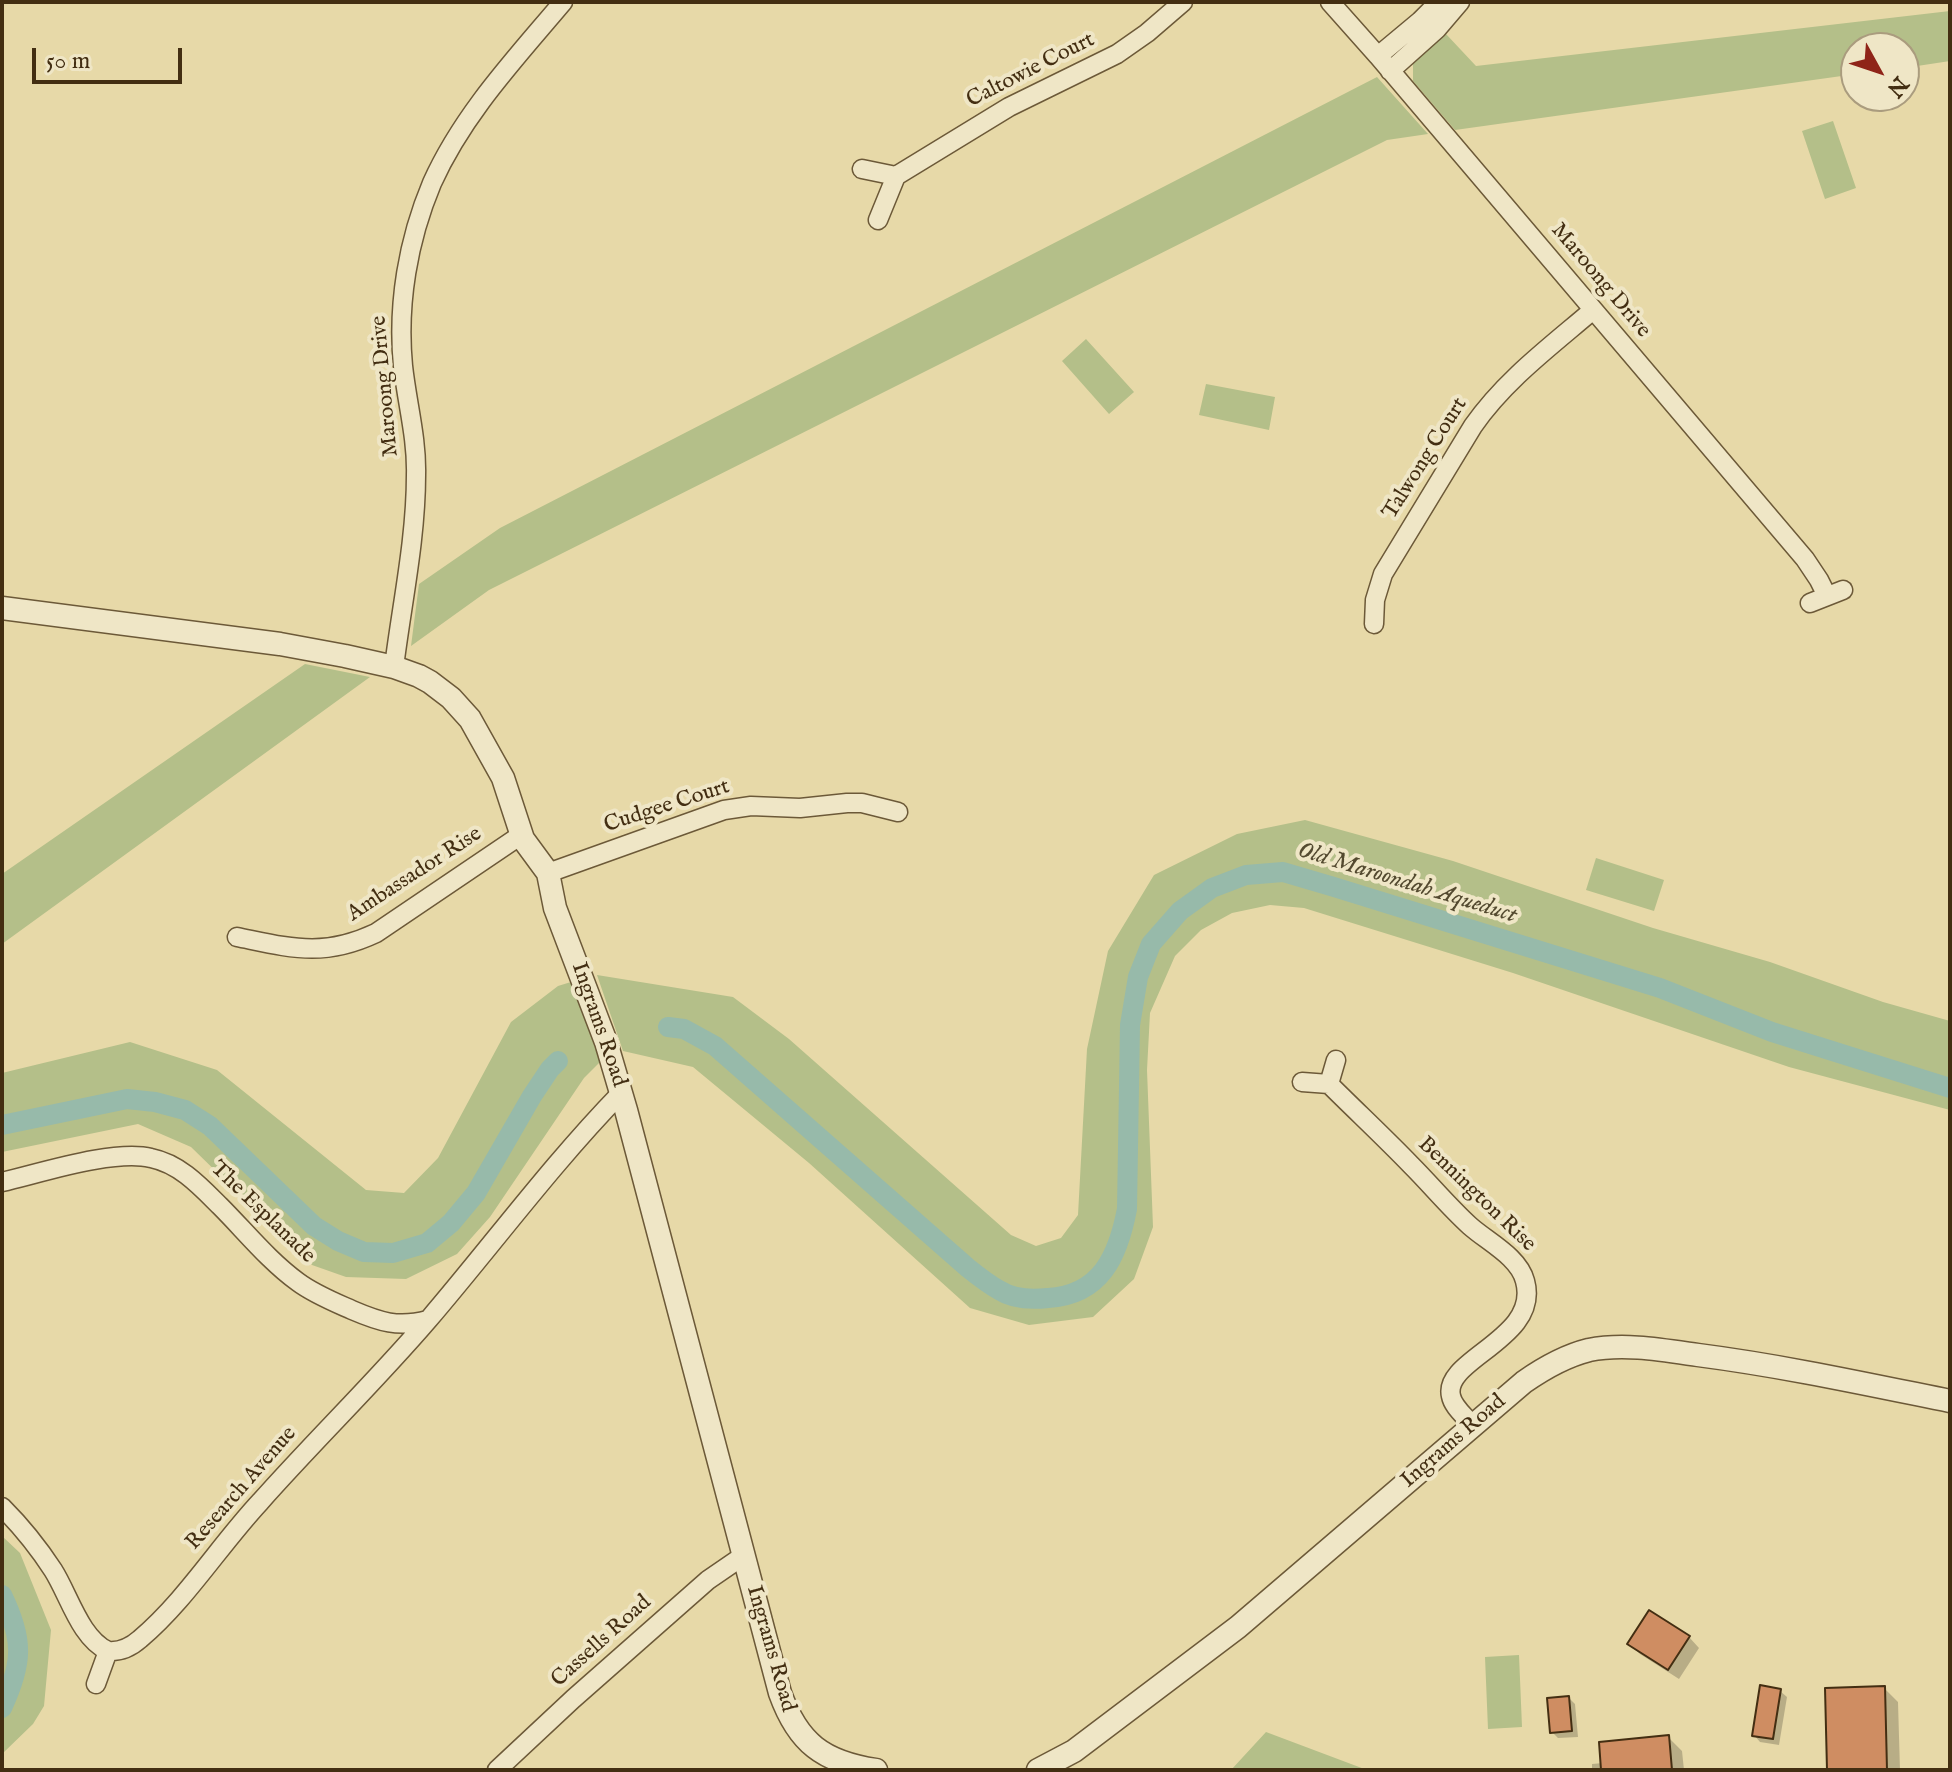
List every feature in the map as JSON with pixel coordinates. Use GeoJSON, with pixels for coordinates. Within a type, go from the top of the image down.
{"type":"FeatureCollection","features":[{"type":"Feature","properties":{"kind":"street","name":"Maroong Drive"},"geometry":{"type":"LineString","coordinates":[[394,667],[416,495],[415,448],[403,367],[401,327],[404,285],[412,244],[432,184],[460,130],[563,2]]}},
{"type":"Feature","properties":{"kind":"street","name":"Caltowie Court"},"geometry":{"type":"LineString","coordinates":[[896,176],[1009,107],[1117,54],[1183,2]]}},
{"type":"Feature","properties":{"kind":"street","name":"Maroong Drive"},"geometry":{"type":"LineString","coordinates":[[1330,2],[1805,559],[1827,596]]}},
{"type":"Feature","properties":{"kind":"street"},"geometry":{"type":"LineString","coordinates":[[1384,63],[1439,2]]}},
{"type":"Feature","properties":{"kind":"street"},"geometry":{"type":"LineString","coordinates":[[1384,63],[1437,29],[1460,2]]}},
{"type":"Feature","properties":{"kind":"street"},"geometry":{"type":"LineString","coordinates":[[862,169],[896,176],[878,220]]}},
{"type":"Feature","properties":{"kind":"street","name":"Talwong Court"},"geometry":{"type":"LineString","coordinates":[[1374,624],[1375,600],[1383,574],[1484,410],[1506,385],[1593,310]]}},
{"type":"Feature","properties":{"kind":"street","name":"Ingrams Road"},"geometry":{"type":"LineString","coordinates":[[2,608],[226,636],[394,667],[419,676],[441,689],[470,719],[503,778],[521,835],[548,873],[555,908],[606,1042],[780,1693],[791,1721],[806,1742],[842,1762],[876,1770]]}},
{"type":"Feature","properties":{"kind":"street","name":"Cudgee Court"},"geometry":{"type":"LineString","coordinates":[[548,873],[738,807],[800,808],[862,803],[898,812]]}},
{"type":"Feature","properties":{"kind":"street","name":"Ambassador Rise"},"geometry":{"type":"LineString","coordinates":[[237,937],[316,950],[357,942],[521,835]]}},
{"type":"Feature","properties":{"kind":"street"},"geometry":{"type":"LineString","coordinates":[[1302,1082],[1329,1084],[1336,1060]]}},
{"type":"Feature","properties":{"kind":"street","name":"Bennington Rise"},"geometry":{"type":"LineString","coordinates":[[1329,1084],[1471,1227],[1511,1259],[1525,1280],[1525,1308],[1518,1321],[1451,1382],[1450,1393],[1454,1403],[1472,1425]]}},
{"type":"Feature","properties":{"kind":"street"},"geometry":{"type":"LineString","coordinates":[[428,1320],[569,1149],[621,1093]]}},
{"type":"Feature","properties":{"kind":"street","name":"The Esplanade"},"geometry":{"type":"LineString","coordinates":[[2,1182],[101,1159],[152,1158],[167,1163],[193,1180],[280,1266],[310,1290],[387,1323],[401,1325],[428,1320]]}},
{"type":"Feature","properties":{"kind":"street","name":"Research Avenue"},"geometry":{"type":"LineString","coordinates":[[108,1651],[125,1649],[162,1618],[259,1502],[428,1320]]}},
{"type":"Feature","properties":{"kind":"street","name":"Ingrams Road"},"geometry":{"type":"LineString","coordinates":[[1038,1770],[1074,1751],[1238,1627],[1524,1382],[1548,1366],[1574,1355],[1600,1348],[1722,1358],[1950,1401]]}},
{"type":"Feature","properties":{"kind":"street"},"geometry":{"type":"LineString","coordinates":[[2,1507],[32,1540],[55,1574],[87,1634],[100,1648],[108,1651],[96,1684]]}},
{"type":"Feature","properties":{"kind":"street","name":"Cassells Road"},"geometry":{"type":"LineString","coordinates":[[497,1770],[708,1580],[743,1556]]}},
{"type":"Feature","properties":{"kind":"green space"},"geometry":{"type":"Polygon","coordinates":[[[1950,11],[1950,61],[1920,66],[1920,32],[1840,32],[1840,76],[1455,130],[1413,81],[1413,61],[1446,34],[1476,66],[1950,11]]]}},
{"type":"Feature","properties":{"kind":"green space"},"geometry":{"type":"Polygon","coordinates":[[[1377,77],[1428,134],[1387,140],[489,590],[411,646],[419,584],[500,528],[1377,77]]]}},
{"type":"Feature","properties":{"kind":"green space"},"geometry":{"type":"Polygon","coordinates":[[[1833,121],[1856,188],[1825,199],[1802,131],[1833,121]]]}},
{"type":"Feature","properties":{"kind":"green space"},"geometry":{"type":"Polygon","coordinates":[[[1086,339],[1134,392],[1109,414],[1062,361],[1086,339]]]}},
{"type":"Feature","properties":{"kind":"green space"},"geometry":{"type":"Polygon","coordinates":[[[1206,384],[1275,397],[1269,430],[1199,415],[1206,384]]]}},
{"type":"Feature","properties":{"kind":"green space"},"geometry":{"type":"Polygon","coordinates":[[[305,664],[370,677],[2,944],[2,874],[305,664]]]}},
{"type":"Feature","properties":{"kind":"green space"},"geometry":{"type":"Polygon","coordinates":[[[1305,820],[1453,861],[1653,928],[1770,962],[1883,1002],[1950,1021],[1950,1110],[1789,1067],[1513,973],[1304,908],[1270,905],[1232,913],[1201,930],[1175,956],[1150,1013],[1147,1070],[1153,1227],[1134,1279],[1093,1317],[1029,1325],[970,1308],[809,1163],[693,1067],[623,1051],[597,975],[733,997],[789,1039],[1011,1235],[1036,1246],[1061,1238],[1078,1215],[1087,1049],[1108,951],[1154,875],[1237,834],[1305,820]]]}},
{"type":"Feature","properties":{"kind":"green space"},"geometry":{"type":"Polygon","coordinates":[[[1596,858],[1664,880],[1654,911],[1586,890],[1596,858]]]}},
{"type":"Feature","properties":{"kind":"green space"},"geometry":{"type":"Polygon","coordinates":[[[571,982],[602,1060],[584,1078],[490,1217],[457,1254],[406,1279],[346,1277],[312,1265],[191,1147],[138,1124],[2,1152],[2,1073],[130,1042],[217,1070],[366,1190],[404,1193],[438,1158],[511,1022],[558,986],[571,982]]]}},
{"type":"Feature","properties":{"kind":"green space"},"geometry":{"type":"Polygon","coordinates":[[[2,1536],[20,1553],[51,1630],[44,1706],[33,1724],[2,1754],[2,1536]]]}},
{"type":"Feature","properties":{"kind":"green space"},"geometry":{"type":"Polygon","coordinates":[[[1519,1655],[1522,1727],[1488,1729],[1485,1657],[1519,1655]]]}},
{"type":"Feature","properties":{"kind":"green space"},"geometry":{"type":"Polygon","coordinates":[[[1266,1732],[1367,1770],[1231,1770],[1266,1732]]]}},
{"type":"Feature","properties":{"kind":"building"},"geometry":{"type":"Polygon","coordinates":[[[1649,1610],[1690,1636],[1668,1670],[1627,1644],[1649,1610]]]}},
{"type":"Feature","properties":{"kind":"building"},"geometry":{"type":"Polygon","coordinates":[[[1760,1685],[1781,1689],[1773,1739],[1752,1736],[1760,1685]]]}},
{"type":"Feature","properties":{"kind":"building"},"geometry":{"type":"Polygon","coordinates":[[[1885,1686],[1887,1770],[1827,1770],[1825,1688],[1885,1686]]]}},
{"type":"Feature","properties":{"kind":"building"},"geometry":{"type":"Polygon","coordinates":[[[1569,1696],[1572,1731],[1550,1733],[1547,1698],[1569,1696]]]}},
{"type":"Feature","properties":{"kind":"building"},"geometry":{"type":"Polygon","coordinates":[[[1669,1735],[1672,1770],[1601,1770],[1599,1742],[1669,1735]]]}},
{"type":"Feature","properties":{"kind":"waterway","name":"Old Maroondah Aqueduct"},"geometry":{"type":"LineString","coordinates":[[668,1027],[684,1029],[715,1046],[968,1268],[1004,1293],[1029,1299],[1066,1295],[1081,1289],[1094,1281],[1112,1257],[1127,1209],[1130,1025],[1138,977],[1151,944],[1180,911],[1212,888],[1246,875],[1283,872],[1334,887],[1660,988],[1772,1032],[1950,1088]]}},
{"type":"Feature","properties":{"kind":"waterway","name":"Old Maroondah Aqueduct"},"geometry":{"type":"LineString","coordinates":[[2,1125],[127,1099],[185,1110],[210,1126],[314,1226],[364,1252],[393,1253],[427,1243],[451,1223],[476,1193],[532,1096],[558,1061]]}},
{"type":"Feature","properties":{"kind":"waterway","name":"Old Maroondah Aqueduct"},"geometry":{"type":"LineString","coordinates":[[2,1595],[14,1625],[18,1652],[14,1678],[2,1708]]}}]}
